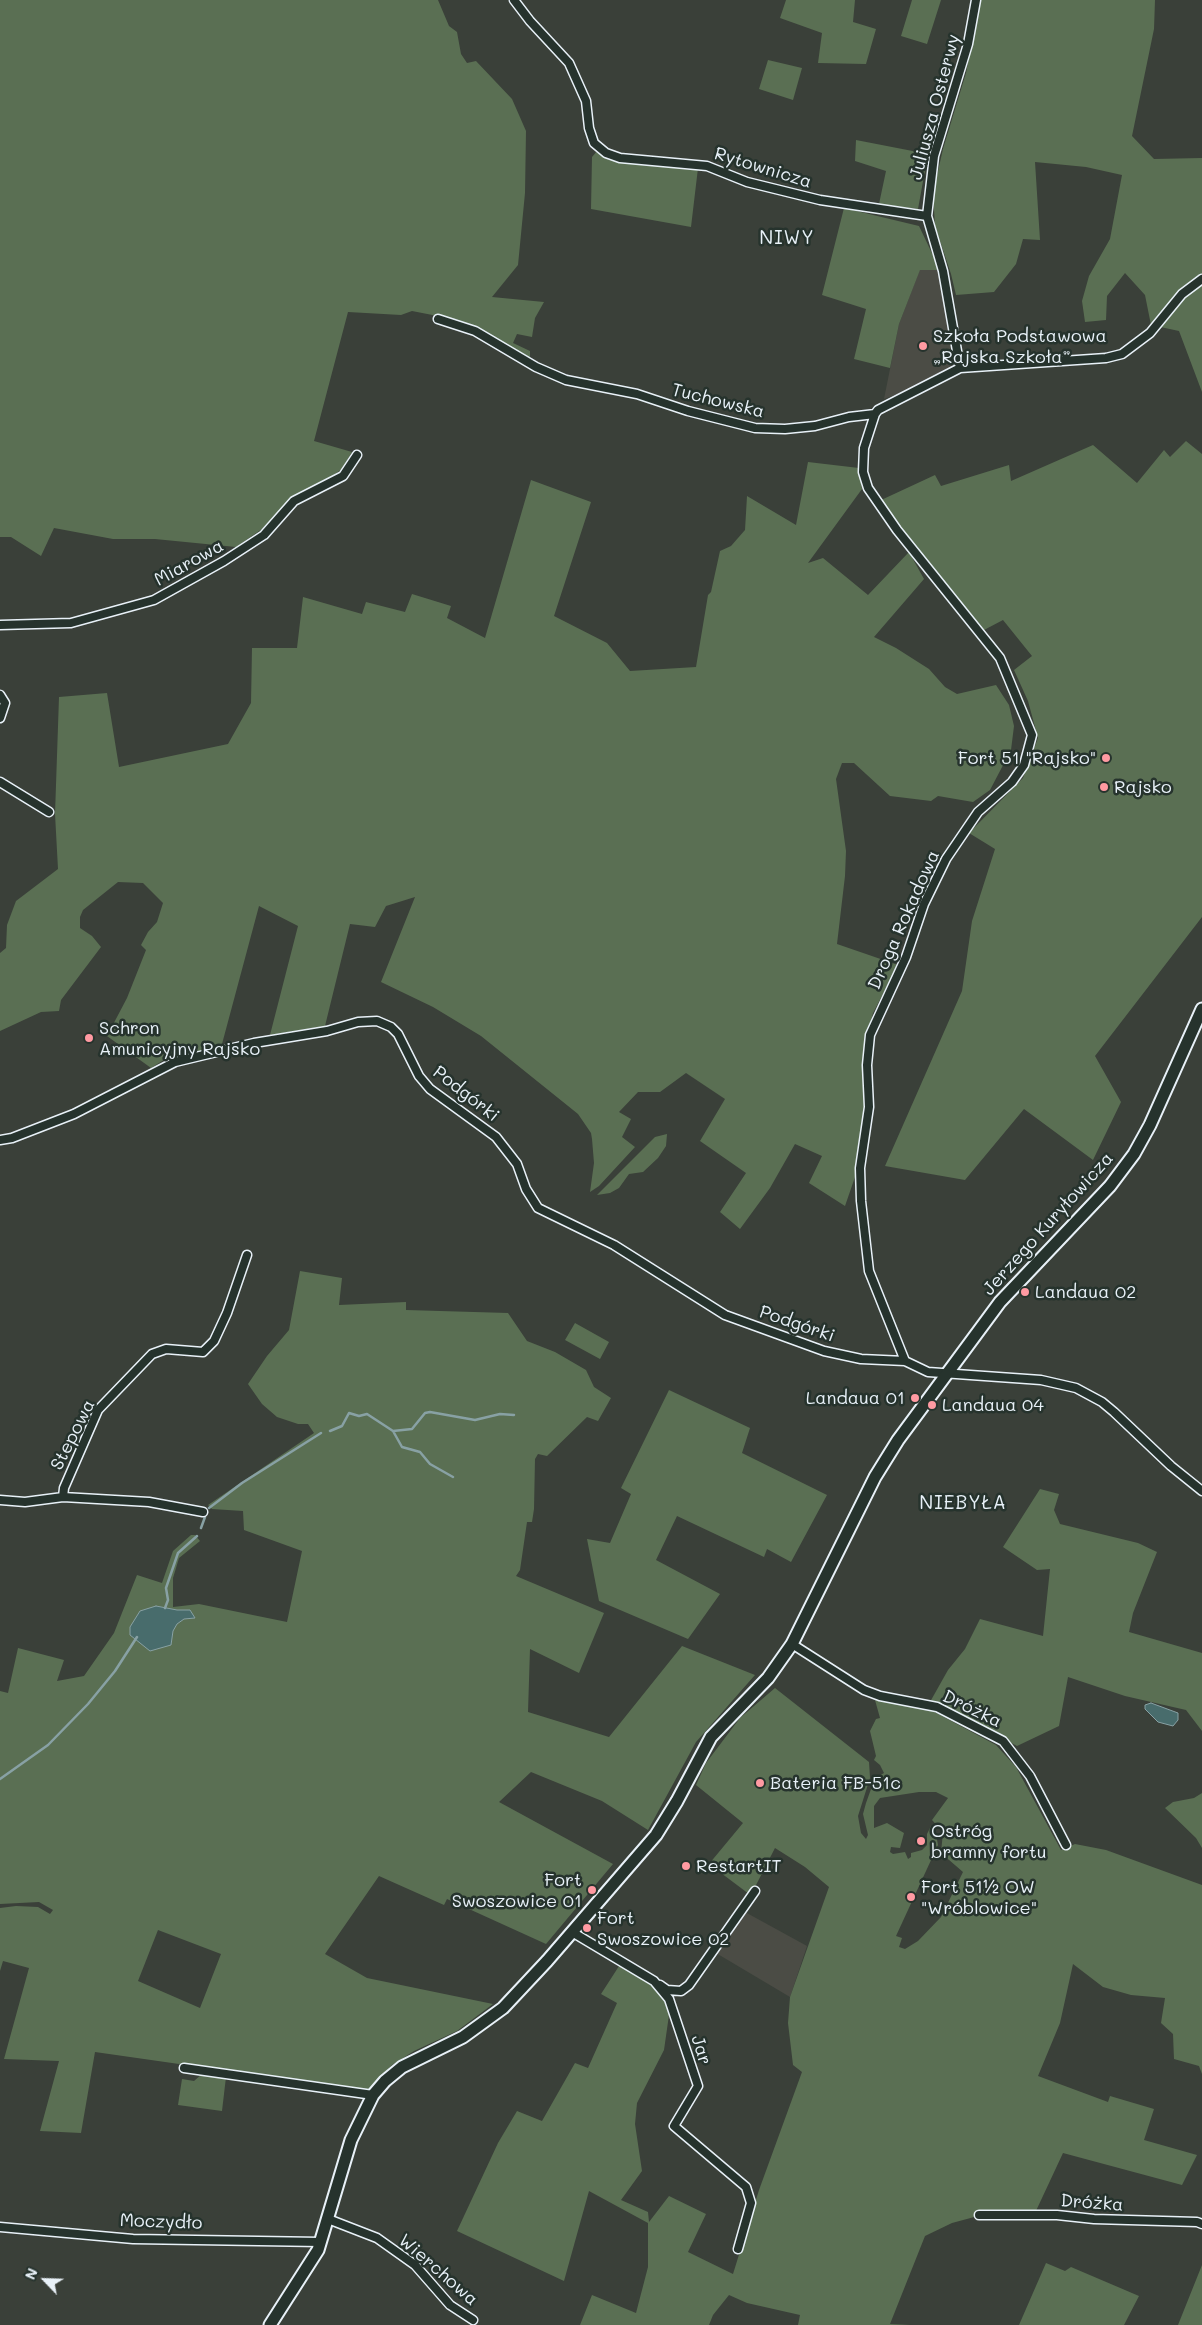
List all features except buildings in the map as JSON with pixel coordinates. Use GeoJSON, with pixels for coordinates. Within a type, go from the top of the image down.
{"type":"FeatureCollection","features":[{"type":"Feature","properties":{"kind":"street","name":"Rytownicza"},"geometry":{"type":"LineString","coordinates":[[514,0],[530,21],[569,63],[586,101],[589,128],[594,143],[606,153],[620,158],[707,166],[747,182],[820,200],[927,216]]}},
{"type":"Feature","properties":{"kind":"street","name":"Juliusza Osterwy"},"geometry":{"type":"LineString","coordinates":[[960,368],[943,271],[927,216],[934,156],[968,44],[976,0]]}},
{"type":"Feature","properties":{"kind":"street","name":"Tuchowska"},"geometry":{"type":"LineString","coordinates":[[438,319],[475,331],[536,367],[566,380],[637,394],[755,428],[785,429],[815,426],[849,417],[875,414],[878,410],[960,368],[1106,358],[1122,354],[1150,333],[1182,294],[1202,279]]}},
{"type":"Feature","properties":{"kind":"street","name":"Droga Rokadowa"},"geometry":{"type":"LineString","coordinates":[[875,414],[864,448],[863,472],[868,488],[897,530],[1000,658],[1032,735],[1024,765],[1012,782],[978,812],[946,859],[924,904],[906,957],[870,1035],[867,1066],[869,1107],[860,1168],[862,1211],[869,1271],[905,1361]]}},
{"type":"Feature","properties":{"kind":"street","name":"Miarowa"},"geometry":{"type":"LineString","coordinates":[[0,625],[71,623],[154,600],[264,536],[294,501],[343,476],[357,455]]}},
{"type":"Feature","properties":{"kind":"street"},"geometry":{"type":"LineString","coordinates":[[0,695],[5,703],[0,718]]}},
{"type":"Feature","properties":{"kind":"street"},"geometry":{"type":"LineString","coordinates":[[0,782],[49,812]]}},
{"type":"Feature","properties":{"kind":"street","name":"Jerzego Kuryłowicza"},"geometry":{"type":"LineString","coordinates":[[270,2325],[322,2242],[351,2140],[373,2095],[402,2067],[463,2037],[496,2013],[519,1991],[656,1835],[712,1737],[768,1678],[792,1644],[875,1477],[898,1440],[1000,1302],[1123,1170],[1150,1125],[1202,1009]]}},
{"type":"Feature","properties":{"kind":"street","name":"Podgórki"},"geometry":{"type":"LineString","coordinates":[[0,1140],[12,1138],[74,1114],[175,1062],[254,1043],[327,1030],[358,1022],[377,1021],[398,1034],[419,1076],[430,1089],[496,1137],[516,1164],[526,1189],[538,1208],[614,1244],[725,1315],[824,1351],[862,1359],[905,1361],[928,1372],[1041,1380],[1076,1388],[1089,1394],[1114,1412],[1171,1466],[1202,1491]]}},
{"type":"Feature","properties":{"kind":"street","name":"Stepowa"},"geometry":{"type":"LineString","coordinates":[[63,1497],[64,1488],[98,1410],[152,1354],[166,1348],[203,1352],[214,1341],[227,1313],[247,1256]]}},
{"type":"Feature","properties":{"kind":"street","name":"Stepowa"},"geometry":{"type":"LineString","coordinates":[[0,1500],[25,1502],[63,1497],[149,1502],[203,1512]]}},
{"type":"Feature","properties":{"kind":"street","name":"Dróżka"},"geometry":{"type":"LineString","coordinates":[[792,1644],[864,1690],[894,1699],[937,1706],[1003,1741],[1030,1776],[1066,1845]]}},
{"type":"Feature","properties":{"kind":"street"},"geometry":{"type":"LineString","coordinates":[[654,1981],[667,1990],[681,1991],[689,1986],[755,1890]]}},
{"type":"Feature","properties":{"kind":"street","name":"Jar"},"geometry":{"type":"LineString","coordinates":[[572,1932],[654,1981],[669,1999],[698,2086],[674,2126],[746,2187],[751,2203],[738,2249]]}},
{"type":"Feature","properties":{"kind":"street"},"geometry":{"type":"LineString","coordinates":[[184,2068],[373,2095]]}},
{"type":"Feature","properties":{"kind":"street","name":"Dróżka"},"geometry":{"type":"LineString","coordinates":[[979,2215],[1057,2215],[1094,2219],[1202,2224]]}},
{"type":"Feature","properties":{"kind":"street","name":"Wierchowa"},"geometry":{"type":"LineString","coordinates":[[328,2219],[377,2238],[415,2264],[450,2305],[473,2320]]}},
{"type":"Feature","properties":{"kind":"street","name":"Moczydło"},"geometry":{"type":"LineString","coordinates":[[0,2227],[133,2239],[322,2242]]}},
{"type":"Feature","properties":{"kind":"shaded area","name":"Szkoła Podstawowa „Rajska Szkoła”"},"geometry":{"type":"Polygon","coordinates":[[[920,269],[940,270],[949,314],[953,369],[926,384],[884,399],[899,324],[920,269]]]}},
{"type":"Feature","properties":{"kind":"shaded area"},"geometry":{"type":"Polygon","coordinates":[[[745,1912],[807,1946],[790,1997],[716,1953],[745,1912]]]}},
{"type":"Feature","properties":{"kind":"green space"},"geometry":{"type":"Polygon","coordinates":[[[0,0],[438,0],[449,26],[457,32],[461,54],[467,63],[476,61],[512,99],[526,131],[525,193],[518,265],[492,297],[544,302],[535,318],[532,337],[517,334],[513,343],[530,351],[530,361],[484,332],[458,320],[412,311],[401,315],[348,312],[314,441],[352,452],[342,469],[319,485],[294,496],[262,529],[236,547],[155,539],[113,539],[54,528],[41,556],[11,537],[0,537],[0,0]]]}},
{"type":"Feature","properties":{"kind":"green space"},"geometry":{"type":"Polygon","coordinates":[[[786,0],[855,0],[853,22],[876,29],[866,64],[818,63],[822,33],[780,18],[786,0]]]}},
{"type":"Feature","properties":{"kind":"green space"},"geometry":{"type":"Polygon","coordinates":[[[912,0],[941,0],[927,44],[901,36],[912,0]]]}},
{"type":"Feature","properties":{"kind":"green space"},"geometry":{"type":"Polygon","coordinates":[[[980,0],[1155,0],[1154,29],[1132,136],[1154,159],[1202,158],[1202,392],[1179,331],[1151,325],[1145,295],[1125,273],[1107,296],[1106,320],[1085,322],[1082,301],[1089,276],[1110,239],[1122,175],[1086,167],[1035,162],[1040,240],[1023,239],[1016,264],[994,292],[956,295],[935,226],[933,193],[943,149],[966,73],[980,0]]]}},
{"type":"Feature","properties":{"kind":"green space"},"geometry":{"type":"Polygon","coordinates":[[[768,60],[802,68],[793,100],[759,89],[768,60]]]}},
{"type":"Feature","properties":{"kind":"green space"},"geometry":{"type":"Polygon","coordinates":[[[856,140],[928,154],[918,209],[879,204],[886,171],[855,161],[856,140]]]}},
{"type":"Feature","properties":{"kind":"green space"},"geometry":{"type":"Polygon","coordinates":[[[597,151],[609,160],[633,164],[698,168],[691,227],[591,209],[592,157],[597,151]]]}},
{"type":"Feature","properties":{"kind":"green space"},"geometry":{"type":"Polygon","coordinates":[[[844,208],[919,226],[940,270],[920,270],[899,324],[890,368],[854,359],[866,309],[822,295],[844,208]]]}},
{"type":"Feature","properties":{"kind":"green space"},"geometry":{"type":"Polygon","coordinates":[[[1186,441],[1202,454],[1202,917],[1095,1056],[1121,1102],[1093,1160],[1024,1109],[965,1180],[885,1166],[962,991],[972,921],[995,849],[969,833],[1023,778],[1038,738],[1028,701],[1014,670],[1032,656],[1003,620],[984,630],[879,501],[935,475],[941,486],[1009,465],[1011,481],[1093,445],[1137,483],[1164,450],[1170,457],[1186,441]]]}},
{"type":"Feature","properties":{"kind":"green space"},"geometry":{"type":"Polygon","coordinates":[[[808,462],[859,468],[862,489],[808,563],[823,558],[868,595],[909,552],[924,579],[874,637],[896,648],[929,669],[945,687],[957,694],[996,685],[1009,705],[1014,726],[1011,750],[990,790],[973,802],[938,796],[931,801],[890,796],[854,763],[842,763],[836,779],[846,851],[837,944],[898,965],[873,1013],[864,1047],[865,1104],[855,1177],[845,1206],[809,1183],[822,1156],[795,1144],[770,1188],[740,1229],[720,1212],[746,1173],[700,1141],[725,1099],[686,1073],[660,1092],[638,1092],[619,1112],[631,1119],[622,1137],[635,1147],[599,1186],[590,1192],[594,1163],[592,1139],[591,1133],[578,1114],[481,1036],[433,1007],[381,982],[415,897],[386,906],[375,927],[350,924],[325,1026],[270,1035],[298,926],[259,906],[222,1044],[194,1053],[167,1058],[151,1068],[107,1036],[127,998],[146,950],[141,945],[148,932],[157,922],[163,903],[143,883],[118,882],[83,910],[80,917],[80,928],[92,936],[101,947],[61,1000],[59,1011],[41,1012],[0,1031],[0,953],[6,948],[7,925],[16,901],[58,869],[55,814],[59,697],[107,693],[119,767],[228,744],[251,703],[252,648],[297,648],[303,597],[362,614],[366,602],[405,612],[412,594],[451,606],[447,618],[485,638],[531,480],[591,502],[554,616],[607,643],[630,671],[696,667],[708,595],[711,592],[720,551],[731,546],[745,530],[747,496],[796,525],[808,462]]]}},
{"type":"Feature","properties":{"kind":"green space"},"geometry":{"type":"Polygon","coordinates":[[[667,1134],[666,1146],[658,1158],[643,1172],[629,1174],[619,1188],[610,1193],[597,1195],[655,1137],[667,1134]]]}},
{"type":"Feature","properties":{"kind":"green space"},"geometry":{"type":"Polygon","coordinates":[[[300,1271],[342,1278],[339,1305],[406,1302],[406,1310],[508,1313],[527,1341],[555,1352],[586,1370],[594,1387],[611,1398],[598,1421],[587,1417],[547,1456],[538,1454],[535,1459],[532,1522],[527,1522],[520,1570],[516,1576],[604,1613],[579,1673],[530,1649],[528,1712],[609,1737],[682,1646],[755,1675],[696,1742],[648,1830],[602,1801],[531,1772],[499,1802],[613,1864],[546,1944],[447,1899],[444,1905],[379,1876],[325,1954],[367,1978],[493,2004],[457,2031],[414,2051],[392,2065],[368,2091],[95,2052],[81,2133],[40,2131],[59,2061],[4,2059],[29,1968],[3,1961],[0,1971],[0,1908],[16,1906],[38,1907],[50,1914],[53,1910],[39,1902],[0,1904],[0,1691],[8,1693],[18,1648],[64,1660],[57,1681],[84,1676],[114,1633],[137,1575],[162,1583],[173,1551],[191,1535],[195,1535],[200,1541],[179,1558],[173,1578],[173,1607],[199,1604],[287,1622],[302,1551],[244,1530],[243,1511],[212,1509],[208,1505],[314,1433],[308,1424],[298,1424],[277,1417],[262,1404],[248,1384],[267,1356],[289,1330],[300,1271]],[[158,1930],[138,1981],[200,2008],[221,1954],[158,1930]]]}},
{"type":"Feature","properties":{"kind":"green space"},"geometry":{"type":"Polygon","coordinates":[[[575,1323],[609,1342],[600,1359],[565,1340],[575,1323]]]}},
{"type":"Feature","properties":{"kind":"green space"},"geometry":{"type":"Polygon","coordinates":[[[669,1390],[750,1428],[742,1453],[827,1495],[791,1562],[767,1549],[764,1557],[677,1516],[656,1560],[720,1594],[688,1639],[599,1601],[587,1539],[610,1543],[631,1494],[621,1488],[669,1390]]]}},
{"type":"Feature","properties":{"kind":"green space"},"geometry":{"type":"Polygon","coordinates":[[[1040,1489],[1059,1494],[1054,1510],[1060,1524],[1138,1543],[1157,1552],[1133,1613],[1129,1632],[1202,1653],[1202,1731],[1186,1710],[1125,1696],[1068,1677],[1059,1726],[1017,1746],[940,1705],[930,1702],[948,1670],[965,1649],[980,1619],[1043,1636],[1050,1569],[1037,1570],[1003,1547],[1040,1489]]]}},
{"type":"Feature","properties":{"kind":"green space"},"geometry":{"type":"Polygon","coordinates":[[[775,1688],[869,1762],[870,1778],[858,1816],[861,1833],[866,1839],[868,1835],[863,1814],[866,1803],[875,1778],[884,1773],[880,1765],[874,1760],[876,1756],[870,1731],[876,1719],[880,1718],[875,1700],[927,1708],[996,1745],[1016,1767],[1061,1850],[1075,1844],[1106,1850],[1202,1885],[1202,2074],[1199,2066],[1174,2059],[1173,2034],[1161,2023],[1165,1998],[1131,1995],[1103,1987],[1073,1964],[1060,2023],[1038,2076],[1108,2102],[1110,2096],[1154,2109],[1144,2140],[1197,2155],[1182,2185],[1063,2153],[1035,2213],[978,2216],[952,2223],[925,2236],[890,2324],[910,2325],[798,2325],[800,2315],[747,2303],[729,2295],[713,2315],[709,2325],[580,2325],[592,2295],[636,2313],[648,2267],[648,2223],[589,2191],[564,2281],[457,2231],[498,2143],[517,2111],[542,2121],[575,2063],[588,2068],[617,2003],[601,1994],[621,1963],[646,1979],[670,2008],[664,2050],[637,2103],[635,2124],[642,2171],[621,2200],[648,2212],[649,2222],[669,2196],[706,2214],[688,2252],[733,2274],[759,2190],[802,2072],[793,2065],[788,2023],[790,1997],[829,1887],[805,1867],[775,1848],[755,1887],[749,1894],[709,1864],[743,1823],[696,1785],[706,1763],[740,1718],[775,1688]],[[919,1792],[880,1798],[874,1806],[874,1828],[887,1823],[904,1833],[900,1848],[891,1847],[890,1852],[893,1854],[905,1852],[908,1859],[911,1857],[911,1853],[922,1850],[927,1845],[927,1834],[931,1826],[936,1834],[938,1845],[896,1936],[902,1938],[899,1947],[905,1949],[918,1941],[941,1917],[963,1872],[941,1853],[943,1832],[932,1820],[948,1798],[936,1792],[919,1792]]]}},
{"type":"Feature","properties":{"kind":"green space"},"geometry":{"type":"Polygon","coordinates":[[[1202,1793],[1202,1848],[1196,1838],[1165,1808],[1173,1802],[1194,1798],[1202,1793]]]}},
{"type":"Feature","properties":{"kind":"green space"},"geometry":{"type":"Polygon","coordinates":[[[202,2074],[226,2077],[222,2111],[178,2105],[182,2079],[194,2081],[202,2074]]]}},
{"type":"Feature","properties":{"kind":"green space"},"geometry":{"type":"Polygon","coordinates":[[[1046,2263],[1065,2271],[1071,2267],[1139,2296],[1124,2325],[1019,2325],[1046,2263]]]}},
{"type":"Feature","properties":{"kind":"green space"},"geometry":{"type":"Polygon","coordinates":[[[1202,2265],[1202,2325],[1178,2325],[1202,2265]]]}},
{"type":"Feature","properties":{"kind":"water"},"geometry":{"type":"Polygon","coordinates":[[[156,1606],[177,1610],[190,1610],[195,1618],[184,1619],[177,1624],[173,1631],[171,1645],[150,1651],[130,1635],[130,1627],[140,1611],[156,1606]]]}},
{"type":"Feature","properties":{"kind":"water"},"geometry":{"type":"Polygon","coordinates":[[[1151,1703],[1178,1713],[1178,1720],[1173,1726],[1158,1722],[1145,1709],[1145,1705],[1151,1703]]]}},
{"type":"Feature","properties":{"kind":"waterway"},"geometry":{"type":"LineString","coordinates":[[393,1431],[412,1429],[425,1413],[430,1412],[475,1420],[500,1414],[514,1415]]}},
{"type":"Feature","properties":{"kind":"waterway"},"geometry":{"type":"LineString","coordinates":[[330,1431],[342,1426],[349,1413],[359,1416],[367,1414],[393,1431],[402,1447],[420,1452],[430,1464],[453,1477]]}},
{"type":"Feature","properties":{"kind":"waterway"},"geometry":{"type":"LineString","coordinates":[[209,1508],[242,1483],[321,1433]]}},
{"type":"Feature","properties":{"kind":"waterway"},"geometry":{"type":"LineString","coordinates":[[201,1528],[205,1517]]}},
{"type":"Feature","properties":{"kind":"waterway"},"geometry":{"type":"LineString","coordinates":[[165,1608],[168,1600],[166,1588],[178,1553],[197,1536]]}},
{"type":"Feature","properties":{"kind":"waterway"},"geometry":{"type":"LineString","coordinates":[[0,1779],[48,1745],[88,1704],[115,1671],[137,1637]]}},
{"type":"Feature","properties":{"kind":"place","name":"Szkoła Podstawowa „Rajska Szkoła”"},"geometry":{"type":"Point","coordinates":[923,346]}},
{"type":"Feature","properties":{"kind":"place","name":"Fort 51 \"Rajsko\""},"geometry":{"type":"Point","coordinates":[1106,758]}},
{"type":"Feature","properties":{"kind":"place","name":"Rajsko"},"geometry":{"type":"Point","coordinates":[1104,787]}},
{"type":"Feature","properties":{"kind":"place","name":"Schron Amunicyjny Rajsko"},"geometry":{"type":"Point","coordinates":[89,1038]}},
{"type":"Feature","properties":{"kind":"place","name":"Landaua 02"},"geometry":{"type":"Point","coordinates":[1025,1292]}},
{"type":"Feature","properties":{"kind":"place","name":"Landaua 01"},"geometry":{"type":"Point","coordinates":[915,1398]}},
{"type":"Feature","properties":{"kind":"place","name":"Landaua 04"},"geometry":{"type":"Point","coordinates":[932,1405]}},
{"type":"Feature","properties":{"kind":"place","name":"Bateria FB-51c"},"geometry":{"type":"Point","coordinates":[760,1783]}},
{"type":"Feature","properties":{"kind":"place","name":"Ostróg bramny fortu"},"geometry":{"type":"Point","coordinates":[921,1841]}},
{"type":"Feature","properties":{"kind":"place","name":"RestartIT"},"geometry":{"type":"Point","coordinates":[686,1866]}},
{"type":"Feature","properties":{"kind":"place","name":"Fort Swoszowice 01"},"geometry":{"type":"Point","coordinates":[592,1890]}},
{"type":"Feature","properties":{"kind":"place","name":"Fort 51½ OW \"Wróblowice\""},"geometry":{"type":"Point","coordinates":[911,1897]}},
{"type":"Feature","properties":{"kind":"place","name":"Fort Swoszowice 02"},"geometry":{"type":"Point","coordinates":[587,1928]}},
{"type":"Feature","properties":{"kind":"district","name":"NIWY"},"geometry":{"type":"Point","coordinates":[787,238]}},
{"type":"Feature","properties":{"kind":"district","name":"NIEBYŁA"},"geometry":{"type":"Point","coordinates":[963,1503]}}]}
